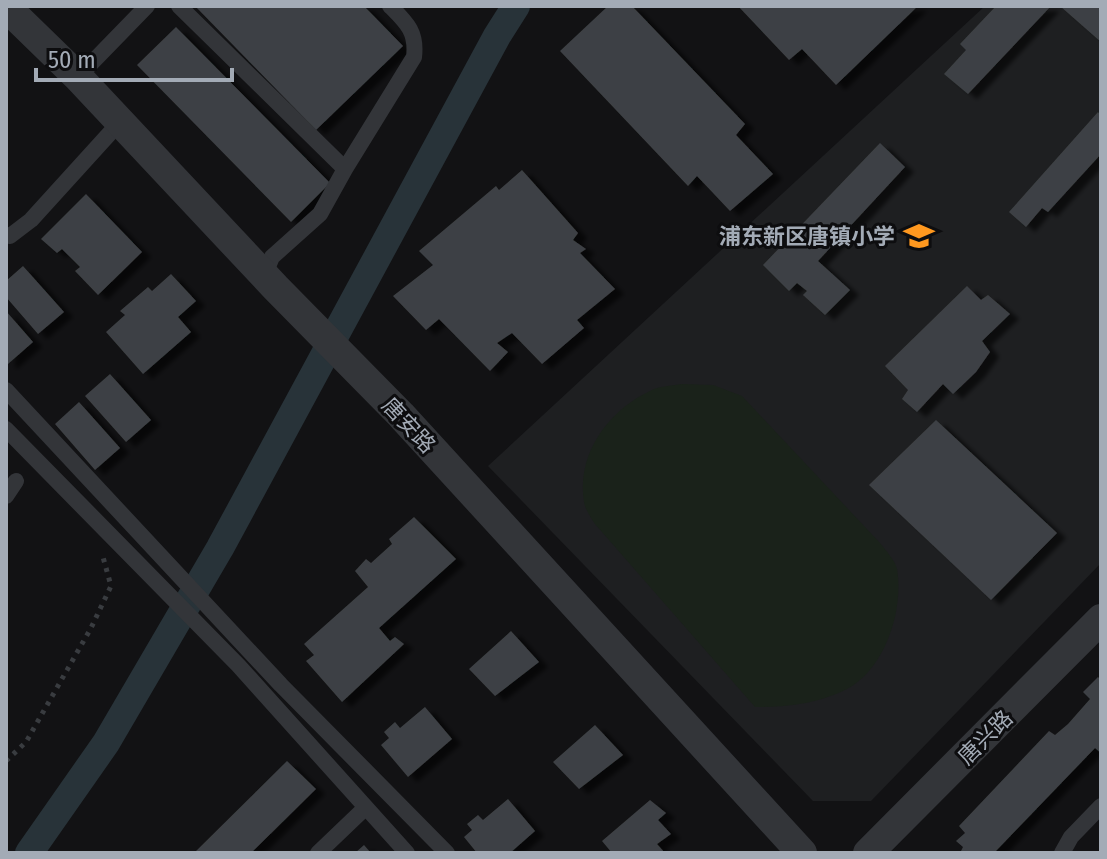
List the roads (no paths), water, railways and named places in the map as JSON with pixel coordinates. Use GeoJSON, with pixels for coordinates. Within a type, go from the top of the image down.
{"type":"FeatureCollection","features":[{"type":"Feature","properties":{"kind":"street","name":"唐安路"},"geometry":{"type":"LineString","coordinates":[[6,7],[78,77],[401,415],[802,853]]}},
{"type":"Feature","properties":{"kind":"street","name":"唐兴路"},"geometry":{"type":"LineString","coordinates":[[868,853],[1101,619]]}},
{"type":"Feature","properties":{"kind":"lane"},"geometry":{"type":"LineString","coordinates":[[78,77],[147,6]]}},
{"type":"Feature","properties":{"kind":"lane"},"geometry":{"type":"LineString","coordinates":[[179,6],[345,169]]}},
{"type":"Feature","properties":{"kind":"lane"},"geometry":{"type":"LineString","coordinates":[[270,281],[272,257],[320,214],[414,57],[416,42],[411,27],[390,6]]}},
{"type":"Feature","properties":{"kind":"lane"},"geometry":{"type":"LineString","coordinates":[[6,235],[10,236],[31,220],[120,122]]}},
{"type":"Feature","properties":{"kind":"lane"},"geometry":{"type":"LineString","coordinates":[[6,390],[281,685],[447,853]]}},
{"type":"Feature","properties":{"kind":"lane"},"geometry":{"type":"LineString","coordinates":[[6,429],[238,665],[364,809],[407,853]]}},
{"type":"Feature","properties":{"kind":"lane"},"geometry":{"type":"LineString","coordinates":[[6,496],[16,481]]}},
{"type":"Feature","properties":{"kind":"lane"},"geometry":{"type":"LineString","coordinates":[[1062,853],[1071,837],[1101,806]]}},
{"type":"Feature","properties":{"kind":"lane"},"geometry":{"type":"LineString","coordinates":[[318,853],[364,809]]}},
{"type":"Feature","properties":{"kind":"waterway"},"geometry":{"type":"LineString","coordinates":[[29,853],[106,743],[220,548],[516,6]]}},
{"type":"Feature","properties":{"kind":"place","name":"浦东新区唐镇小学"},"geometry":{"type":"Point","coordinates":[919,236]}}]}
